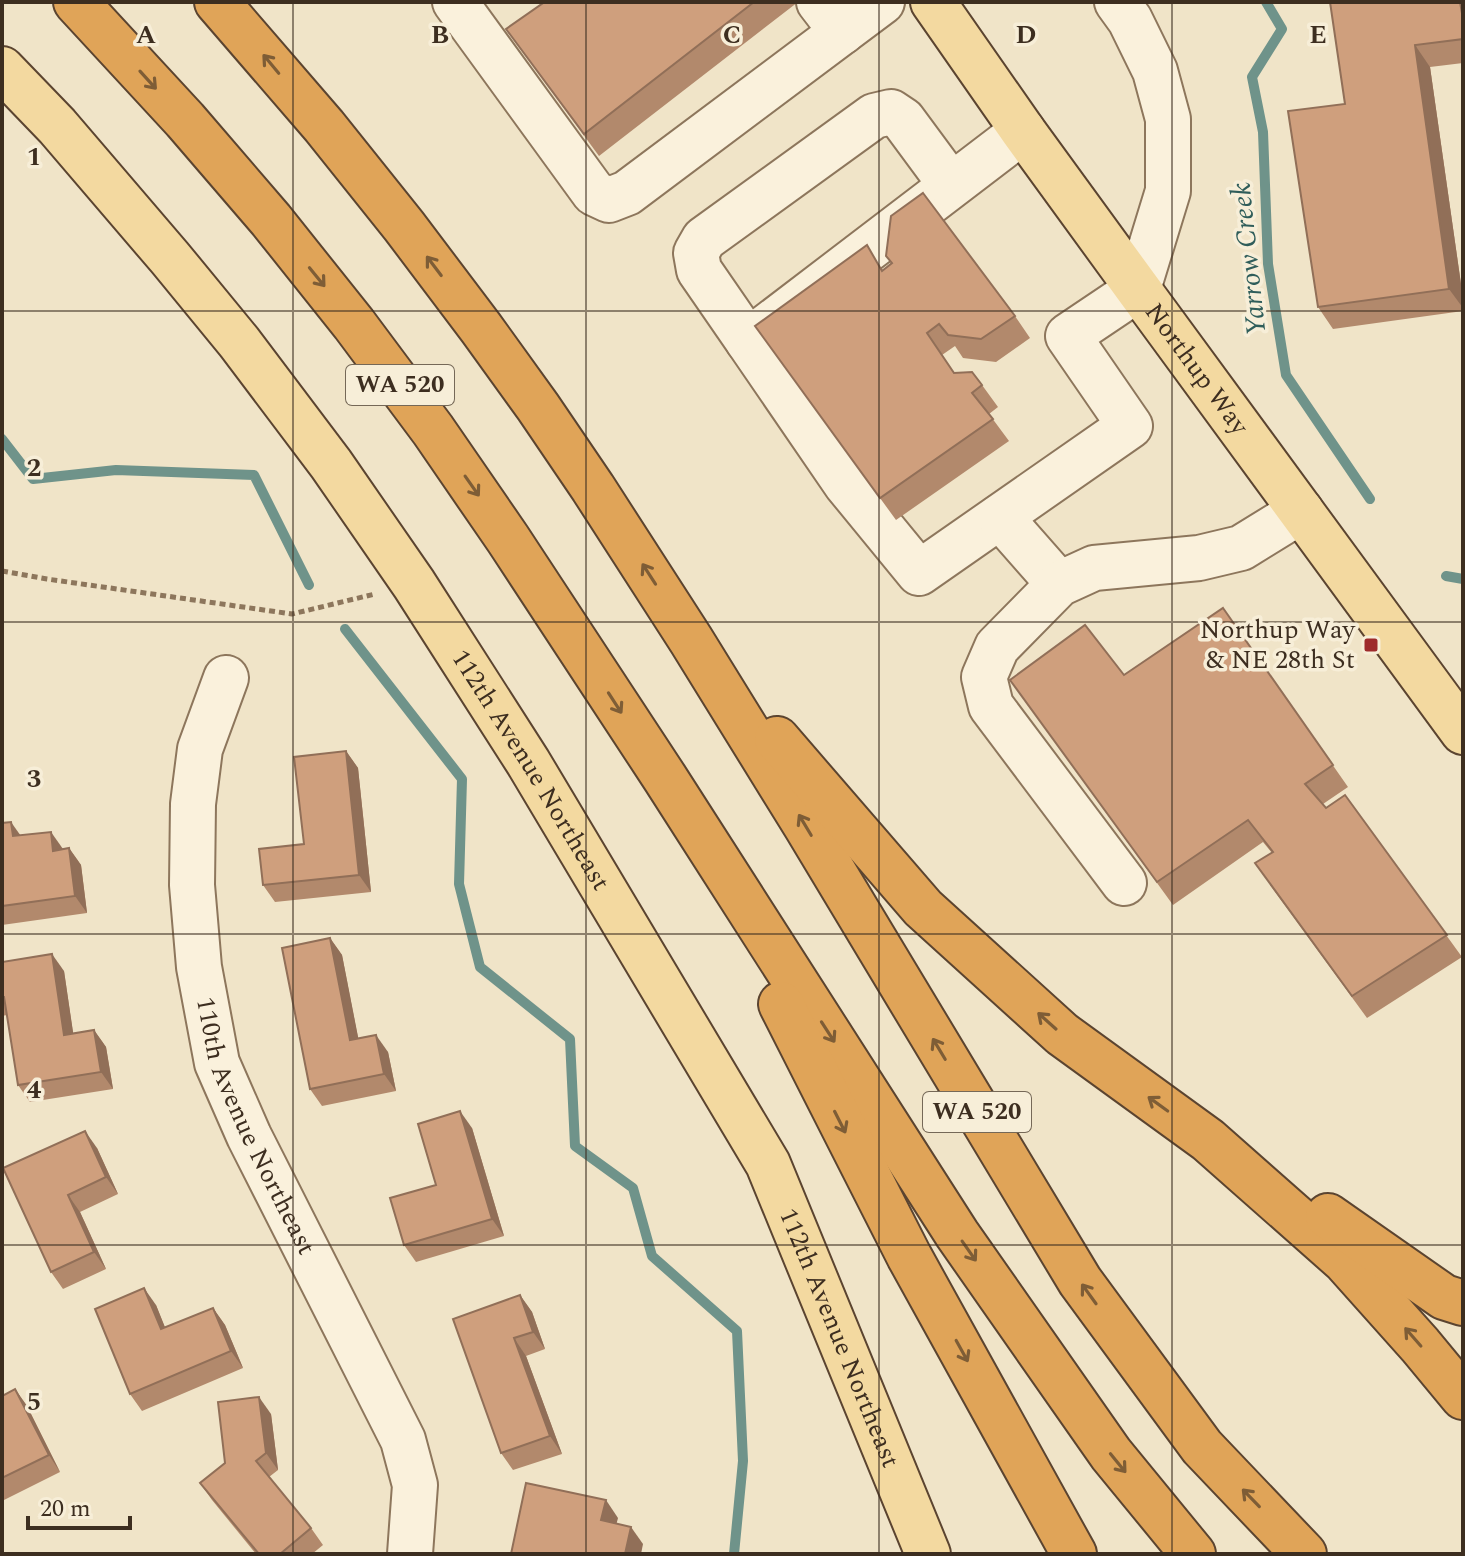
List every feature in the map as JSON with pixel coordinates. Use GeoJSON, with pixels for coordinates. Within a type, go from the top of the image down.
{"type":"FeatureCollection","features":[{"type":"Feature","properties":{"kind":"highway","name":"WA 520"},"geometry":{"type":"LineString","coordinates":[[76,2],[271,220],[433,430],[665,778],[957,1234],[1111,1454],[1193,1554]]}},
{"type":"Feature","properties":{"kind":"highway","name":"WA 520"},"geometry":{"type":"LineString","coordinates":[[217,2],[324,126],[481,328],[593,488],[691,640],[1080,1281],[1202,1447],[1304,1554]]}},
{"type":"Feature","properties":{"kind":"highway"},"geometry":{"type":"LineString","coordinates":[[691,640],[923,908],[1062,1034],[1208,1140],[1277,1181],[1444,1297],[1463,1303]]}},
{"type":"Feature","properties":{"kind":"highway"},"geometry":{"type":"LineString","coordinates":[[665,778],[909,1256],[1074,1554]]}},
{"type":"Feature","properties":{"kind":"highway"},"geometry":{"type":"LineString","coordinates":[[1208,1140],[1345,1261],[1463,1397]]}},
{"type":"Feature","properties":{"kind":"main road","name":"Northup Way"},"geometry":{"type":"LineString","coordinates":[[933,2],[1023,131],[1301,511],[1459,718]]}},
{"type":"Feature","properties":{"kind":"main road","name":"112th Avenue Northeast"},"geometry":{"type":"LineString","coordinates":[[2,69],[57,126],[239,342],[331,464],[414,584],[528,762],[768,1164],[928,1554]]}},
{"type":"Feature","properties":{"kind":"street"},"geometry":{"type":"LineString","coordinates":[[455,2],[594,193],[609,200],[627,193],[830,17],[882,2]]}},
{"type":"Feature","properties":{"kind":"street"},"geometry":{"type":"LineString","coordinates":[[951,185],[903,120],[891,112],[874,116],[704,239],[696,253],[699,270],[846,484],[919,573],[1130,426],[1068,336],[1138,289],[1168,191],[1168,119],[1155,71],[1130,20],[1117,2]]}},
{"type":"Feature","properties":{"kind":"street"},"geometry":{"type":"LineString","coordinates":[[748,341],[1023,131]]}},
{"type":"Feature","properties":{"kind":"street"},"geometry":{"type":"LineString","coordinates":[[1124,883],[991,706],[984,677],[997,647],[1059,584],[1094,568],[1199,558],[1241,548],[1301,511]]}},
{"type":"Feature","properties":{"kind":"street"},"geometry":{"type":"LineString","coordinates":[[1000,517],[1059,584]]}},
{"type":"Feature","properties":{"kind":"street","name":"110th Avenue Northeast"},"geometry":{"type":"LineString","coordinates":[[226,678],[200,749],[193,804],[192,885],[199,967],[217,1063],[249,1136],[403,1440],[415,1485],[410,1554]]}},
{"type":"Feature","properties":{"kind":"path"},"geometry":{"type":"LineString","coordinates":[[2,571],[292,614],[414,584]]}},
{"type":"Feature","properties":{"kind":"building"},"geometry":{"type":"Polygon","coordinates":[[[542,2],[754,2],[584,134],[506,29],[542,2]]]}},
{"type":"Feature","properties":{"kind":"building"},"geometry":{"type":"Polygon","coordinates":[[[1330,2],[1460,2],[1463,39],[1415,45],[1449,289],[1318,307],[1288,111],[1345,104],[1330,2]]]}},
{"type":"Feature","properties":{"kind":"building"},"geometry":{"type":"Polygon","coordinates":[[[923,193],[1015,316],[981,339],[948,335],[939,324],[927,333],[954,373],[972,372],[982,385],[972,393],[993,419],[880,498],[755,326],[867,245],[882,271],[892,263],[886,256],[891,216],[923,193]]]}},
{"type":"Feature","properties":{"kind":"building"},"geometry":{"type":"Polygon","coordinates":[[[1223,608],[1333,765],[1305,784],[1326,808],[1345,795],[1447,935],[1352,996],[1255,863],[1273,852],[1248,820],[1157,882],[1010,680],[1085,625],[1124,675],[1223,608]]]}},
{"type":"Feature","properties":{"kind":"building"},"geometry":{"type":"Polygon","coordinates":[[[346,751],[359,875],[263,885],[259,849],[304,844],[294,757],[346,751]]]}},
{"type":"Feature","properties":{"kind":"building"},"geometry":{"type":"Polygon","coordinates":[[[11,822],[13,836],[51,832],[53,851],[69,848],[75,896],[2,906],[2,823],[11,822]]]}},
{"type":"Feature","properties":{"kind":"building"},"geometry":{"type":"Polygon","coordinates":[[[330,938],[350,1040],[376,1035],[384,1074],[310,1089],[282,948],[330,938]]]}},
{"type":"Feature","properties":{"kind":"building"},"geometry":{"type":"Polygon","coordinates":[[[52,954],[64,1035],[94,1030],[101,1072],[18,1085],[2,997],[2,962],[52,954]]]}},
{"type":"Feature","properties":{"kind":"building"},"geometry":{"type":"Polygon","coordinates":[[[460,1111],[492,1219],[404,1245],[390,1198],[436,1185],[418,1124],[460,1111]]]}},
{"type":"Feature","properties":{"kind":"building"},"geometry":{"type":"Polygon","coordinates":[[[85,1131],[106,1177],[68,1195],[94,1252],[51,1272],[3,1168],[85,1131]]]}},
{"type":"Feature","properties":{"kind":"building"},"geometry":{"type":"Polygon","coordinates":[[[144,1288],[161,1329],[213,1308],[231,1351],[130,1394],[95,1309],[144,1288]]]}},
{"type":"Feature","properties":{"kind":"building"},"geometry":{"type":"Polygon","coordinates":[[[520,1295],[533,1332],[514,1338],[550,1436],[501,1453],[453,1319],[520,1295]]]}},
{"type":"Feature","properties":{"kind":"building"},"geometry":{"type":"Polygon","coordinates":[[[15,1389],[49,1455],[2,1478],[2,1396],[15,1389]]]}},
{"type":"Feature","properties":{"kind":"building"},"geometry":{"type":"Polygon","coordinates":[[[259,1397],[266,1453],[256,1461],[311,1528],[280,1554],[259,1554],[200,1483],[225,1463],[218,1402],[259,1397]]]}},
{"type":"Feature","properties":{"kind":"building"},"geometry":{"type":"Polygon","coordinates":[[[526,1483],[606,1500],[601,1520],[631,1527],[625,1554],[511,1554],[526,1483]]]}},
{"type":"Feature","properties":{"kind":"waterway","name":"Yarrow Creek"},"geometry":{"type":"LineString","coordinates":[[1266,2],[1282,29],[1252,77],[1263,132],[1268,264],[1286,375],[1370,499]]}},
{"type":"Feature","properties":{"kind":"waterway"},"geometry":{"type":"LineString","coordinates":[[2,439],[33,479],[116,470],[254,475],[309,585]]}},
{"type":"Feature","properties":{"kind":"waterway","name":"Yarrow Creek"},"geometry":{"type":"LineString","coordinates":[[1446,576],[1463,579]]}},
{"type":"Feature","properties":{"kind":"waterway"},"geometry":{"type":"LineString","coordinates":[[345,629],[462,779],[459,884],[480,967],[570,1039],[575,1146],[633,1188],[652,1256],[737,1331],[743,1461],[734,1554]]}},
{"type":"Feature","properties":{"kind":"place","name":"Northup Way & NE 28th St"},"geometry":{"type":"Point","coordinates":[1371,645]}}]}
